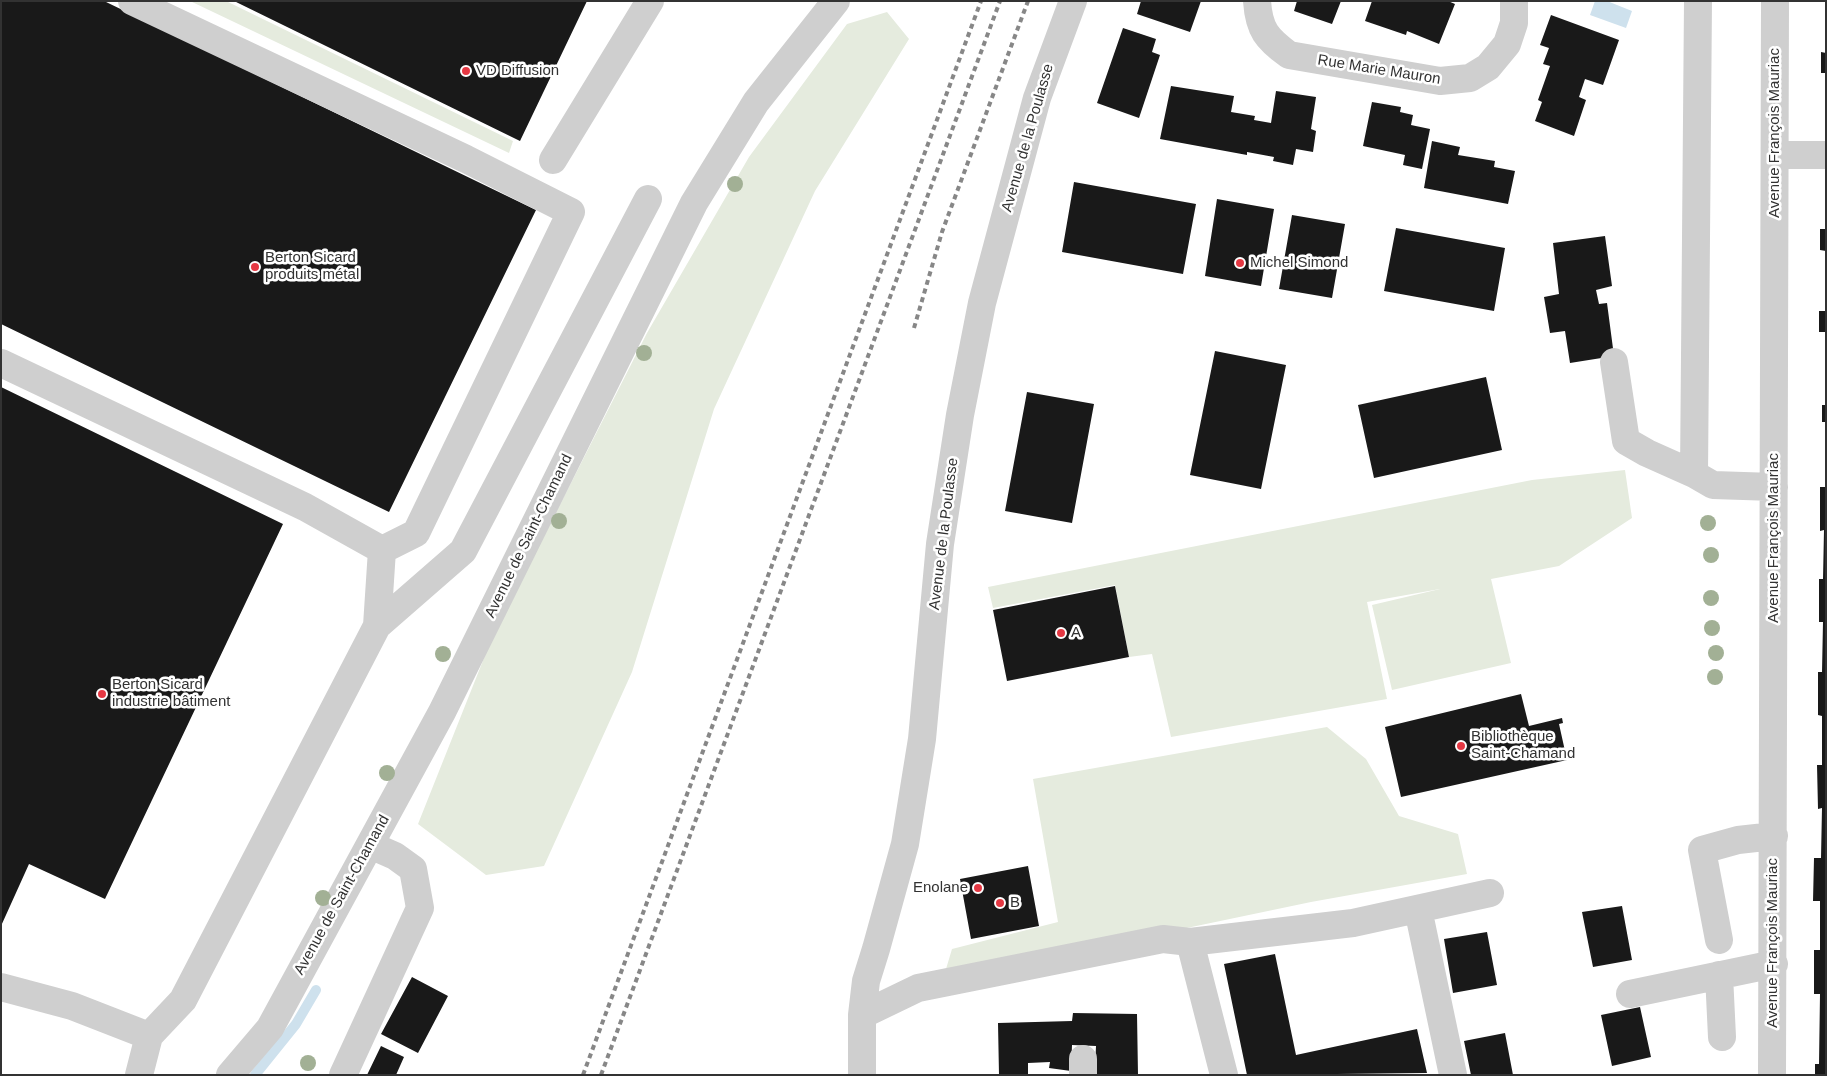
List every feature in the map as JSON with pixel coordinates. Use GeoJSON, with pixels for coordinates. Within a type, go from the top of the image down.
{"type":"FeatureCollection","features":[{"type":"Feature","properties":{"kind":"street"},"geometry":{"type":"LineString","coordinates":[[132,1],[571,212],[416,533],[382,550]]}},
{"type":"Feature","properties":{"kind":"street"},"geometry":{"type":"LineString","coordinates":[[553,160],[650,1]]}},
{"type":"Feature","properties":{"kind":"street","name":"Avenue de Saint-Chamand"},"geometry":{"type":"LineString","coordinates":[[230,1075],[270,1028],[447,703],[694,203],[756,102],[836,1]]}},
{"type":"Feature","properties":{"kind":"street","name":"Avenue de la Poulasse"},"geometry":{"type":"LineString","coordinates":[[862,1075],[862,1015],[866,981],[905,844],[922,738],[940,544],[960,415],[982,302],[1037,98],[1073,1]]}},
{"type":"Feature","properties":{"kind":"street","name":"Rue Marie Mauron"},"geometry":{"type":"LineString","coordinates":[[1257,1],[1258,19],[1271,42],[1289,55],[1440,81],[1470,78],[1488,67],[1507,44],[1514,23],[1514,1]]}},
{"type":"Feature","properties":{"kind":"street"},"geometry":{"type":"LineString","coordinates":[[1694,474],[1698,1]]}},
{"type":"Feature","properties":{"kind":"street","name":"Avenue François Mauriac"},"geometry":{"type":"LineString","coordinates":[[1772,1075],[1774,964],[1776,1]]}},
{"type":"Feature","properties":{"kind":"street"},"geometry":{"type":"LineString","coordinates":[[1775,155],[1826,155]]}},
{"type":"Feature","properties":{"kind":"street"},"geometry":{"type":"LineString","coordinates":[[139,1075],[149,1036],[183,1000],[377,626],[463,551],[648,199]]}},
{"type":"Feature","properties":{"kind":"street"},"geometry":{"type":"LineString","coordinates":[[1614,362],[1626,441],[1713,485],[1774,487]]}},
{"type":"Feature","properties":{"kind":"street"},"geometry":{"type":"LineString","coordinates":[[1,363],[305,507],[382,550]]}},
{"type":"Feature","properties":{"kind":"street"},"geometry":{"type":"LineString","coordinates":[[377,626],[382,550]]}},
{"type":"Feature","properties":{"kind":"street"},"geometry":{"type":"LineString","coordinates":[[1719,940],[1702,850],[1738,840],[1774,836]]}},
{"type":"Feature","properties":{"kind":"street"},"geometry":{"type":"LineString","coordinates":[[343,1075],[420,908],[414,869],[395,856],[370,845]]}},
{"type":"Feature","properties":{"kind":"street"},"geometry":{"type":"LineString","coordinates":[[862,1015],[918,988],[1163,939],[1190,942],[1353,923],[1490,893]]}},
{"type":"Feature","properties":{"kind":"street"},"geometry":{"type":"LineString","coordinates":[[1418,909],[1453,1075]]}},
{"type":"Feature","properties":{"kind":"street"},"geometry":{"type":"LineString","coordinates":[[1190,942],[1224,1075]]}},
{"type":"Feature","properties":{"kind":"street"},"geometry":{"type":"LineString","coordinates":[[1630,994],[1774,964]]}},
{"type":"Feature","properties":{"kind":"street"},"geometry":{"type":"LineString","coordinates":[[1719,975],[1722,1037]]}},
{"type":"Feature","properties":{"kind":"street"},"geometry":{"type":"LineString","coordinates":[[1,987],[72,1006],[149,1036]]}},
{"type":"Feature","properties":{"kind":"shaded area"},"geometry":{"type":"Polygon","coordinates":[[[190,1],[226,1],[513,141],[509,153],[190,1]]]}},
{"type":"Feature","properties":{"kind":"shaded area"},"geometry":{"type":"Polygon","coordinates":[[[887,12],[909,39],[815,191],[714,409],[632,672],[544,866],[486,875],[418,824],[490,643],[647,333],[749,157],[847,24],[887,12]]]}},
{"type":"Feature","properties":{"kind":"shaded area"},"geometry":{"type":"Polygon","coordinates":[[[1625,470],[1632,518],[1559,566],[1491,579],[1511,663],[1392,690],[1372,605],[1440,589],[1367,602],[1387,699],[1171,737],[1152,654],[1129,657],[1115,585],[993,608],[988,587],[1532,480],[1625,470]]]}},
{"type":"Feature","properties":{"kind":"shaded area"},"geometry":{"type":"Polygon","coordinates":[[[1327,727],[1366,759],[1399,816],[1458,834],[1467,874],[1311,902],[943,979],[952,949],[1058,922],[1033,779],[1327,727]]]}},
{"type":"Feature","properties":{"kind":"water"},"geometry":{"type":"Polygon","coordinates":[[[1595,1],[1607,1],[1632,11],[1626,28],[1590,15],[1595,1]]]}},
{"type":"Feature","properties":{"kind":"building","name":"Berton Sicard produits métal"},"geometry":{"type":"Polygon","coordinates":[[[1,1],[104,1],[536,210],[389,512],[1,324],[1,1]]]}},
{"type":"Feature","properties":{"kind":"building","name":"VD Diffusion"},"geometry":{"type":"Polygon","coordinates":[[[234,1],[587,1],[520,141],[234,1]]]}},
{"type":"Feature","properties":{"kind":"building"},"geometry":{"type":"Polygon","coordinates":[[[1141,1],[1201,1],[1190,32],[1137,14],[1141,1]]]}},
{"type":"Feature","properties":{"kind":"building"},"geometry":{"type":"Polygon","coordinates":[[[1297,1],[1341,1],[1332,24],[1294,11],[1297,1]]]}},
{"type":"Feature","properties":{"kind":"building"},"geometry":{"type":"Polygon","coordinates":[[[1372,1],[1448,1],[1455,4],[1439,44],[1407,31],[1406,35],[1365,21],[1372,1]]]}},
{"type":"Feature","properties":{"kind":"building"},"geometry":{"type":"Polygon","coordinates":[[[1551,15],[1619,40],[1603,85],[1585,79],[1579,97],[1586,100],[1574,136],[1535,121],[1542,102],[1538,100],[1550,66],[1543,64],[1549,48],[1540,45],[1551,15]]]}},
{"type":"Feature","properties":{"kind":"building"},"geometry":{"type":"Polygon","coordinates":[[[1123,28],[1156,39],[1152,52],[1160,55],[1139,118],[1097,103],[1123,28]]]}},
{"type":"Feature","properties":{"kind":"building"},"geometry":{"type":"Polygon","coordinates":[[[1821,52],[1826,53],[1826,73],[1821,73],[1821,52]]]}},
{"type":"Feature","properties":{"kind":"building"},"geometry":{"type":"Polygon","coordinates":[[[1171,86],[1234,96],[1231,112],[1255,116],[1254,120],[1271,123],[1276,91],[1316,97],[1311,129],[1316,131],[1313,152],[1296,149],[1293,165],[1273,161],[1274,157],[1247,152],[1247,155],[1160,139],[1171,86]]]}},
{"type":"Feature","properties":{"kind":"building"},"geometry":{"type":"Polygon","coordinates":[[[1372,102],[1401,107],[1400,112],[1413,115],[1411,125],[1430,129],[1422,169],[1403,165],[1405,155],[1363,146],[1372,102]]]}},
{"type":"Feature","properties":{"kind":"building"},"geometry":{"type":"Polygon","coordinates":[[[1432,141],[1460,147],[1458,155],[1495,161],[1494,167],[1515,171],[1508,204],[1424,188],[1432,141]]]}},
{"type":"Feature","properties":{"kind":"building"},"geometry":{"type":"Polygon","coordinates":[[[1074,182],[1196,204],[1183,274],[1062,252],[1074,182]]]}},
{"type":"Feature","properties":{"kind":"building"},"geometry":{"type":"Polygon","coordinates":[[[1217,199],[1274,209],[1261,286],[1205,276],[1217,199]]]}},
{"type":"Feature","properties":{"kind":"building"},"geometry":{"type":"Polygon","coordinates":[[[1292,215],[1345,224],[1332,298],[1279,289],[1292,215]]]}},
{"type":"Feature","properties":{"kind":"building"},"geometry":{"type":"Polygon","coordinates":[[[1396,228],[1505,248],[1494,311],[1384,291],[1396,228]]]}},
{"type":"Feature","properties":{"kind":"building"},"geometry":{"type":"Polygon","coordinates":[[[1820,229],[1826,229],[1826,251],[1820,250],[1820,229]]]}},
{"type":"Feature","properties":{"kind":"building"},"geometry":{"type":"Polygon","coordinates":[[[1605,236],[1612,286],[1596,290],[1599,304],[1607,303],[1614,356],[1570,363],[1565,331],[1550,333],[1544,297],[1559,294],[1553,243],[1605,236]]]}},
{"type":"Feature","properties":{"kind":"building"},"geometry":{"type":"Polygon","coordinates":[[[1819,311],[1826,311],[1826,332],[1819,332],[1819,311]]]}},
{"type":"Feature","properties":{"kind":"building"},"geometry":{"type":"Polygon","coordinates":[[[1215,351],[1286,365],[1261,489],[1190,475],[1215,351]]]}},
{"type":"Feature","properties":{"kind":"building"},"geometry":{"type":"Polygon","coordinates":[[[1486,377],[1502,450],[1374,478],[1358,405],[1486,377]]]}},
{"type":"Feature","properties":{"kind":"building","name":"Berton Sicard industrie bâtiment"},"geometry":{"type":"Polygon","coordinates":[[[1,387],[283,524],[105,899],[29,864],[1,926],[1,387]]]}},
{"type":"Feature","properties":{"kind":"building"},"geometry":{"type":"Polygon","coordinates":[[[1027,392],[1094,404],[1072,523],[1005,511],[1027,392]]]}},
{"type":"Feature","properties":{"kind":"building"},"geometry":{"type":"Polygon","coordinates":[[[1822,405],[1826,405],[1826,422],[1822,422],[1822,405]]]}},
{"type":"Feature","properties":{"kind":"building"},"geometry":{"type":"Polygon","coordinates":[[[1820,487],[1826,487],[1826,1074],[1815,1074],[1815,1064],[1819,1064],[1820,994],[1814,994],[1814,950],[1820,950],[1820,901],[1813,901],[1814,858],[1821,858],[1822,808],[1818,809],[1817,765],[1822,765],[1822,716],[1818,715],[1818,672],[1822,672],[1823,622],[1819,622],[1819,579],[1823,579],[1824,530],[1820,531],[1820,487]]]}},
{"type":"Feature","properties":{"kind":"building","name":"A"},"geometry":{"type":"Polygon","coordinates":[[[1115,586],[1129,657],[1007,681],[993,610],[1115,586]]]}},
{"type":"Feature","properties":{"kind":"building"},"geometry":{"type":"Polygon","coordinates":[[[1521,694],[1529,726],[1562,718],[1563,723],[1559,724],[1567,760],[1401,797],[1385,727],[1521,694]]]}},
{"type":"Feature","properties":{"kind":"building","name":"B"},"geometry":{"type":"Polygon","coordinates":[[[1028,866],[1039,926],[971,939],[960,879],[1028,866]]]}},
{"type":"Feature","properties":{"kind":"building"},"geometry":{"type":"Polygon","coordinates":[[[1622,906],[1632,960],[1593,967],[1582,912],[1622,906]]]}},
{"type":"Feature","properties":{"kind":"building"},"geometry":{"type":"Polygon","coordinates":[[[1487,932],[1497,985],[1453,993],[1444,939],[1487,932]]]}},
{"type":"Feature","properties":{"kind":"building"},"geometry":{"type":"Polygon","coordinates":[[[1275,954],[1296,1055],[1417,1029],[1427,1073],[1247,1075],[1224,964],[1275,954]]]}},
{"type":"Feature","properties":{"kind":"building"},"geometry":{"type":"Polygon","coordinates":[[[412,977],[448,996],[418,1053],[381,1034],[412,977]]]}},
{"type":"Feature","properties":{"kind":"building"},"geometry":{"type":"Polygon","coordinates":[[[1640,1007],[1651,1057],[1612,1066],[1601,1015],[1640,1007]]]}},
{"type":"Feature","properties":{"kind":"building"},"geometry":{"type":"Polygon","coordinates":[[[1073,1013],[1137,1014],[1138,1075],[1090,1075],[1095,1068],[1096,1046],[1072,1045],[1071,1071],[1049,1068],[1050,1062],[1028,1063],[1028,1075],[999,1075],[998,1023],[1072,1021],[1073,1013]]]}},
{"type":"Feature","properties":{"kind":"building"},"geometry":{"type":"Polygon","coordinates":[[[1505,1033],[1513,1075],[1471,1075],[1464,1041],[1505,1033]]]}},
{"type":"Feature","properties":{"kind":"building"},"geometry":{"type":"Polygon","coordinates":[[[381,1046],[404,1057],[396,1075],[367,1075],[381,1046]]]}},
{"type":"Feature","properties":{"kind":"waterway"},"geometry":{"type":"LineString","coordinates":[[255,1075],[296,1024],[316,990]]}},
{"type":"Feature","properties":{"kind":"railway"},"geometry":{"type":"LineString","coordinates":[[583,1075],[981,1]]}},
{"type":"Feature","properties":{"kind":"railway"},"geometry":{"type":"LineString","coordinates":[[601,1075],[1000,1]]}},
{"type":"Feature","properties":{"kind":"railway"},"geometry":{"type":"LineString","coordinates":[[914,328],[942,232],[1028,1]]}},
{"type":"Feature","properties":{"kind":"place","name":"VD Diffusion"},"geometry":{"type":"Point","coordinates":[466,71]}},
{"type":"Feature","properties":{"kind":"place","name":"Michel Simond"},"geometry":{"type":"Point","coordinates":[1240,263]}},
{"type":"Feature","properties":{"kind":"place","name":"Berton Sicard produits métal"},"geometry":{"type":"Point","coordinates":[255,267]}},
{"type":"Feature","properties":{"kind":"place","name":"A"},"geometry":{"type":"Point","coordinates":[1061,633]}},
{"type":"Feature","properties":{"kind":"place","name":"Berton Sicard industrie bâtiment"},"geometry":{"type":"Point","coordinates":[102,694]}},
{"type":"Feature","properties":{"kind":"place","name":"Bibliothèque Saint-Chamand"},"geometry":{"type":"Point","coordinates":[1461,746]}},
{"type":"Feature","properties":{"kind":"place","name":"Enolane"},"geometry":{"type":"Point","coordinates":[978,888]}},
{"type":"Feature","properties":{"kind":"place","name":"B"},"geometry":{"type":"Point","coordinates":[1000,903]}}]}
